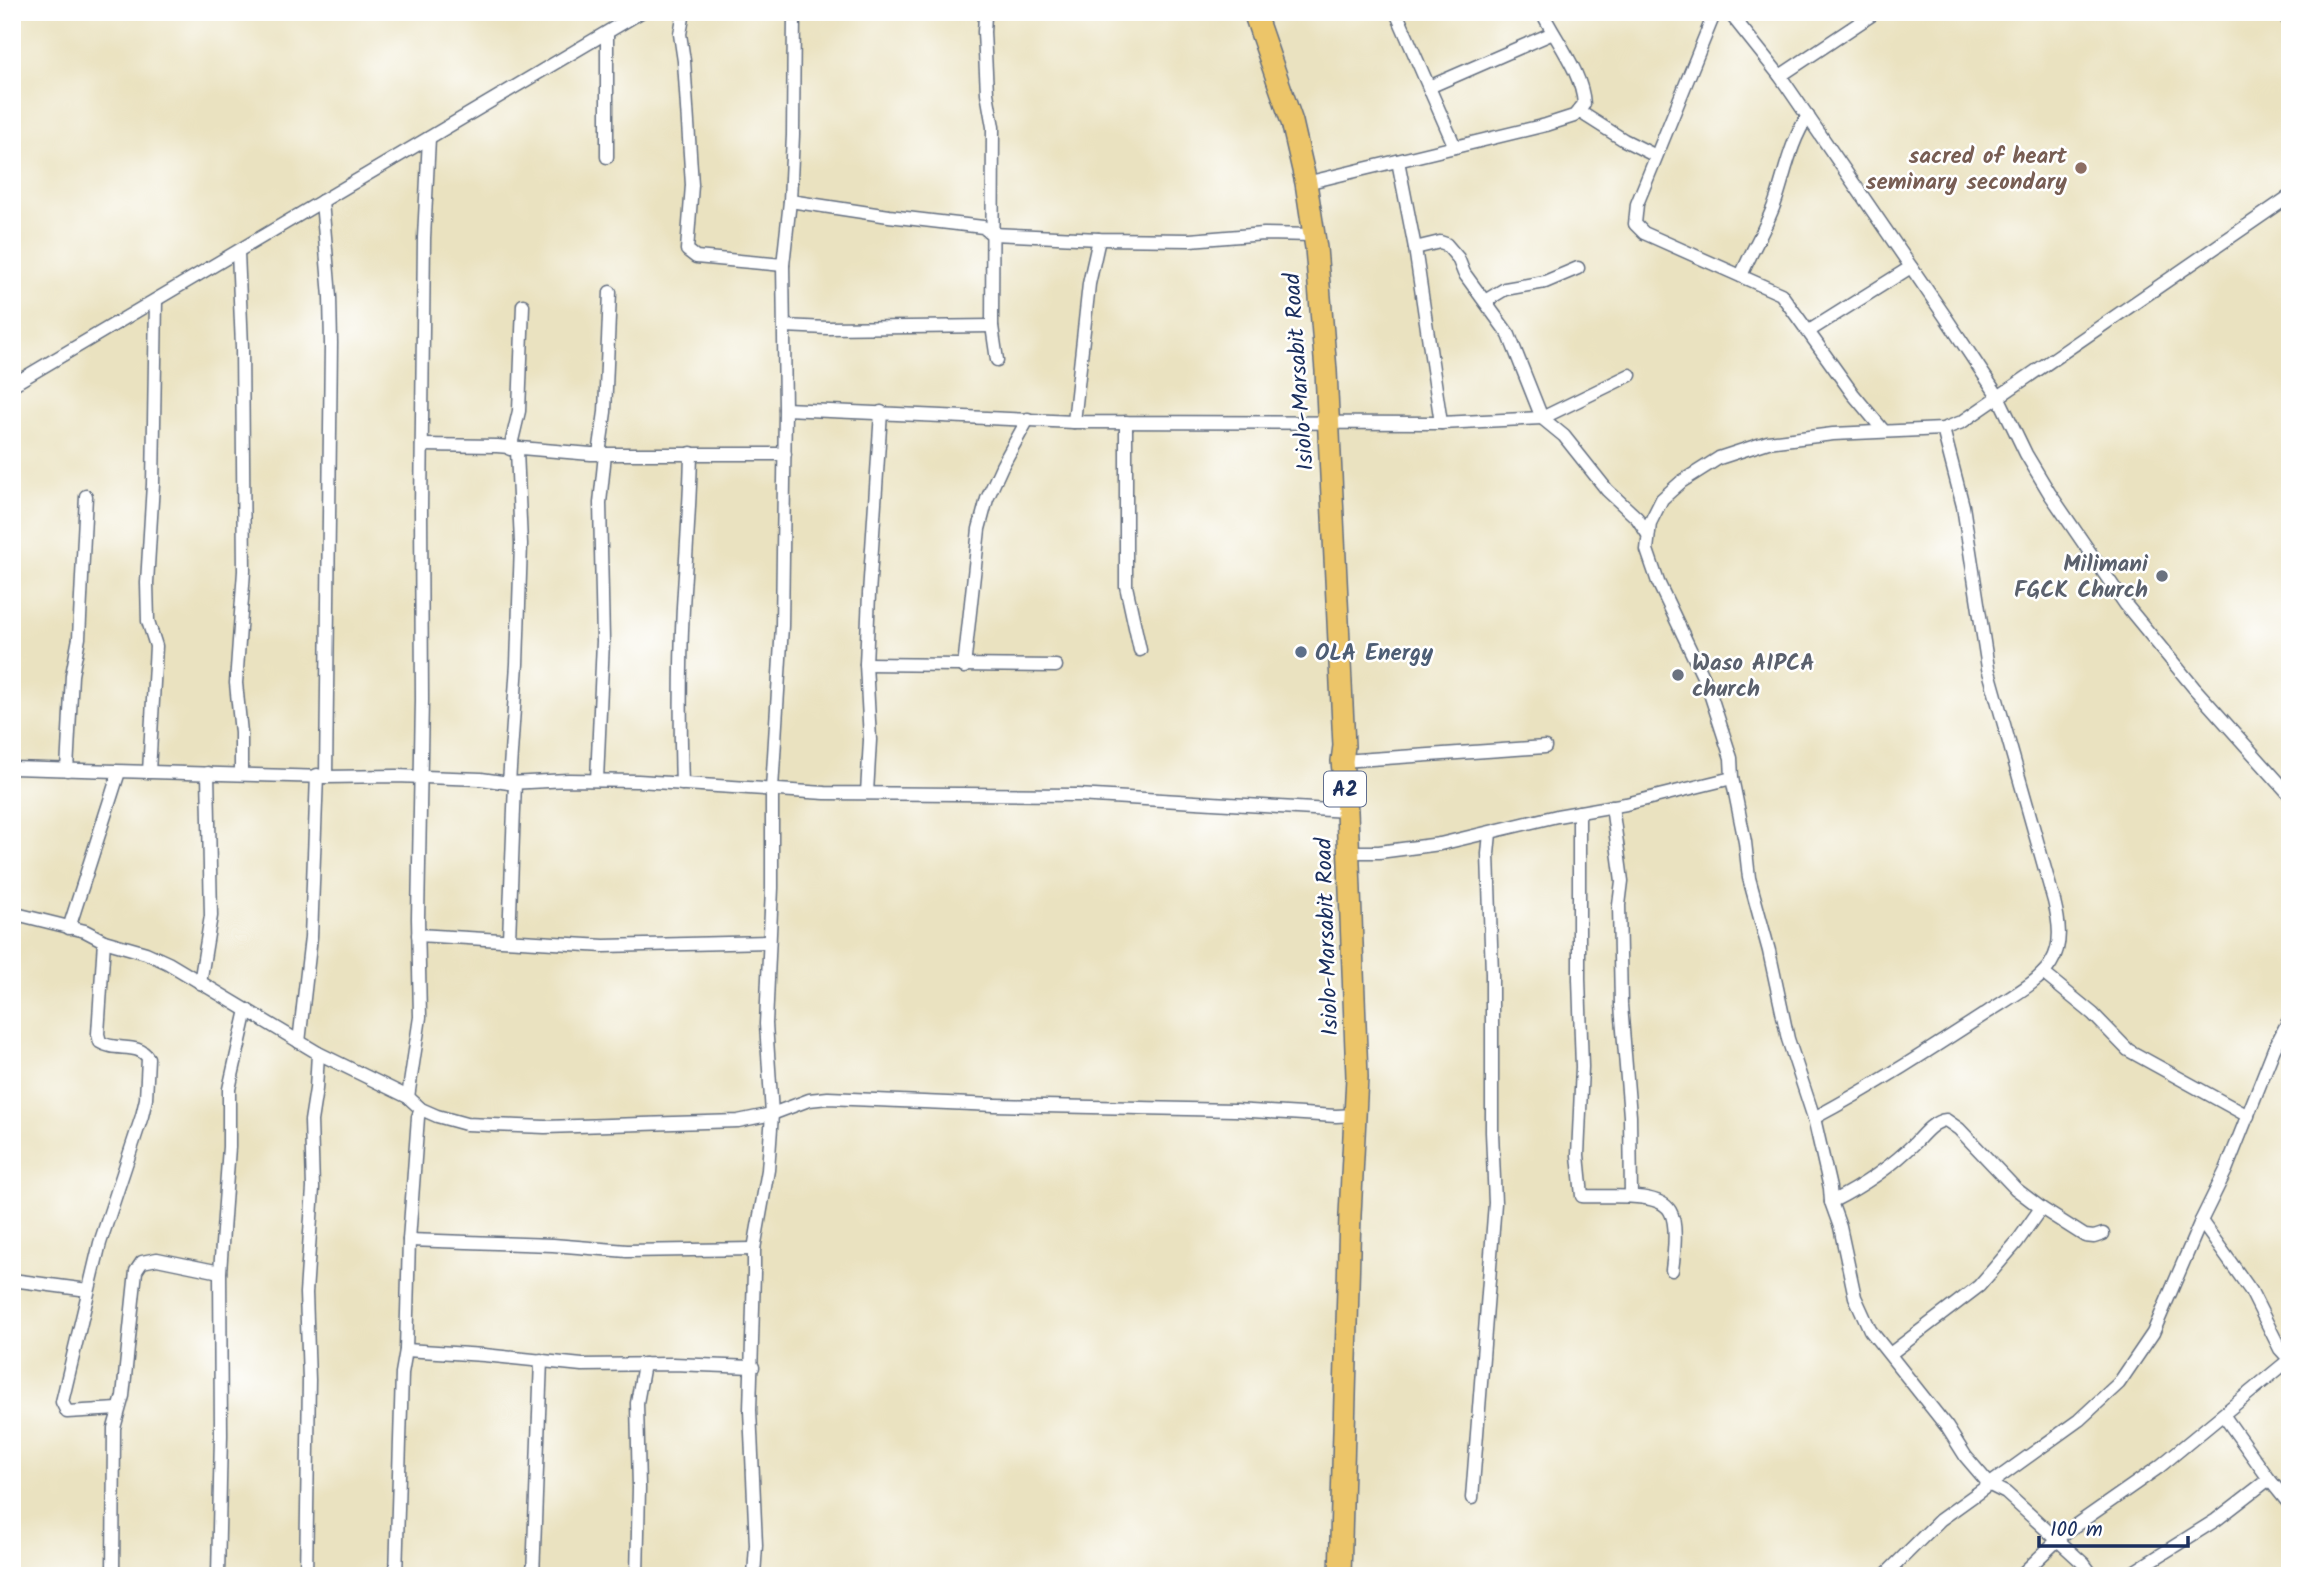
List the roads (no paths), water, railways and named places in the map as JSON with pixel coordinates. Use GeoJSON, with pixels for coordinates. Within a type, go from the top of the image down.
{"type":"FeatureCollection","features":[{"type":"Feature","properties":{"kind":"highway","name":"Isiolo-Marsabit Road"},"geometry":{"type":"LineString","coordinates":[[1254,12],[1292,122],[1306,183],[1314,235],[1326,371],[1357,1077],[1340,1576]]}},
{"type":"Feature","properties":{"kind":"street"},"geometry":{"type":"LineString","coordinates":[[12,386],[641,12]]}},
{"type":"Feature","properties":{"kind":"street"},"geometry":{"type":"LineString","coordinates":[[684,12],[680,34],[692,185],[687,250],[696,257],[783,265]]}},
{"type":"Feature","properties":{"kind":"street"},"geometry":{"type":"LineString","coordinates":[[754,1576],[756,1545],[750,1410],[754,1250],[768,1170],[772,1114],[766,1024],[772,789],[782,626],[785,454],[783,265],[790,201],[794,12]]}},
{"type":"Feature","properties":{"kind":"street"},"geometry":{"type":"LineString","coordinates":[[989,12],[985,16],[984,32],[986,93],[993,127],[992,326],[997,360]]}},
{"type":"Feature","properties":{"kind":"street"},"geometry":{"type":"LineString","coordinates":[[1396,12],[1455,147]]}},
{"type":"Feature","properties":{"kind":"street"},"geometry":{"type":"LineString","coordinates":[[1306,183],[1557,122],[1580,112],[1584,104],[1580,85],[1542,12]]}},
{"type":"Feature","properties":{"kind":"street"},"geometry":{"type":"LineString","coordinates":[[1714,12],[1637,204],[1637,228],[1781,294],[1853,394],[1883,430]]}},
{"type":"Feature","properties":{"kind":"street"},"geometry":{"type":"LineString","coordinates":[[1729,12],[1780,76],[1998,396],[2026,454],[2088,552],[2126,604],[2210,707],[2290,795]]}},
{"type":"Feature","properties":{"kind":"street"},"geometry":{"type":"LineString","coordinates":[[1780,76],[1876,12]]}},
{"type":"Feature","properties":{"kind":"street"},"geometry":{"type":"LineString","coordinates":[[2282,12],[2290,23]]}},
{"type":"Feature","properties":{"kind":"street"},"geometry":{"type":"LineString","coordinates":[[607,33],[607,157]]}},
{"type":"Feature","properties":{"kind":"street"},"geometry":{"type":"LineString","coordinates":[[1429,87],[1553,33]]}},
{"type":"Feature","properties":{"kind":"street"},"geometry":{"type":"LineString","coordinates":[[1580,112],[1624,140],[1656,156]]}},
{"type":"Feature","properties":{"kind":"street"},"geometry":{"type":"LineString","coordinates":[[1741,276],[1778,196],[1793,142],[1808,116]]}},
{"type":"Feature","properties":{"kind":"street"},"geometry":{"type":"LineString","coordinates":[[408,1097],[420,1017],[418,935],[422,445],[429,138]]}},
{"type":"Feature","properties":{"kind":"street"},"geometry":{"type":"LineString","coordinates":[[1398,160],[1415,248],[1441,423]]}},
{"type":"Feature","properties":{"kind":"street"},"geometry":{"type":"LineString","coordinates":[[2093,1576],[2084,1564],[2006,1493],[1990,1485],[1870,1330],[1856,1297],[1840,1227],[1831,1202],[1814,1118],[1788,1039],[1777,995],[1769,951],[1749,878],[1731,758],[1716,707],[1653,571],[1647,550],[1647,533],[1658,506],[1668,492],[1719,458],[1768,442],[1883,430],[1943,429],[1962,422],[2290,195]]}},
{"type":"Feature","properties":{"kind":"street"},"geometry":{"type":"LineString","coordinates":[[299,1042],[311,937],[322,776],[331,343],[322,201]]}},
{"type":"Feature","properties":{"kind":"street"},"geometry":{"type":"LineString","coordinates":[[790,201],[983,227],[992,234],[1190,240],[1264,234],[1314,235]]}},
{"type":"Feature","properties":{"kind":"street"},"geometry":{"type":"LineString","coordinates":[[1074,422],[1090,277],[1099,239]]}},
{"type":"Feature","properties":{"kind":"street"},"geometry":{"type":"LineString","coordinates":[[1415,248],[1440,242],[1446,244],[1458,258],[1464,273],[1508,335],[1542,418],[1564,436],[1607,490],[1637,518],[1647,533]]}},
{"type":"Feature","properties":{"kind":"street"},"geometry":{"type":"LineString","coordinates":[[238,252],[242,347],[244,571],[236,683],[241,733],[241,774]]}},
{"type":"Feature","properties":{"kind":"street"},"geometry":{"type":"LineString","coordinates":[[1809,331],[1911,267]]}},
{"type":"Feature","properties":{"kind":"street"},"geometry":{"type":"LineString","coordinates":[[1485,301],[1505,289],[1545,282],[1578,268]]}},
{"type":"Feature","properties":{"kind":"street"},"geometry":{"type":"LineString","coordinates":[[597,780],[603,641],[600,503],[610,292]]}},
{"type":"Feature","properties":{"kind":"street"},"geometry":{"type":"LineString","coordinates":[[149,772],[156,646],[148,621],[147,583],[153,484],[156,299]]}},
{"type":"Feature","properties":{"kind":"street"},"geometry":{"type":"LineString","coordinates":[[509,939],[521,544],[514,449],[519,411],[523,305]]}},
{"type":"Feature","properties":{"kind":"street"},"geometry":{"type":"LineString","coordinates":[[784,326],[992,326]]}},
{"type":"Feature","properties":{"kind":"street"},"geometry":{"type":"LineString","coordinates":[[785,409],[1074,422],[1441,423],[1542,418],[1630,375]]}},
{"type":"Feature","properties":{"kind":"street"},"geometry":{"type":"LineString","coordinates":[[867,793],[870,740],[866,664],[881,412]]}},
{"type":"Feature","properties":{"kind":"street"},"geometry":{"type":"LineString","coordinates":[[964,667],[979,528],[987,499],[1028,419]]}},
{"type":"Feature","properties":{"kind":"street"},"geometry":{"type":"LineString","coordinates":[[1126,422],[1126,586],[1140,650]]}},
{"type":"Feature","properties":{"kind":"street"},"geometry":{"type":"LineString","coordinates":[[1814,1118],[2005,1001],[2049,967],[2058,946],[2057,915],[1988,668],[1963,506],[1943,429]]}},
{"type":"Feature","properties":{"kind":"street"},"geometry":{"type":"LineString","coordinates":[[422,445],[497,446],[602,454],[785,454]]}},
{"type":"Feature","properties":{"kind":"street"},"geometry":{"type":"LineString","coordinates":[[682,784],[682,622],[690,512],[691,453]]}},
{"type":"Feature","properties":{"kind":"street"},"geometry":{"type":"LineString","coordinates":[[67,770],[72,675],[79,638],[86,496]]}},
{"type":"Feature","properties":{"kind":"street"},"geometry":{"type":"LineString","coordinates":[[866,664],[1056,666]]}},
{"type":"Feature","properties":{"kind":"street"},"geometry":{"type":"LineString","coordinates":[[1342,761],[1545,747]]}},
{"type":"Feature","properties":{"kind":"street"},"geometry":{"type":"LineString","coordinates":[[12,768],[419,777],[512,783],[597,780],[825,793],[1077,795],[1347,811]]}},
{"type":"Feature","properties":{"kind":"street"},"geometry":{"type":"LineString","coordinates":[[69,928],[119,772]]}},
{"type":"Feature","properties":{"kind":"street"},"geometry":{"type":"LineString","coordinates":[[200,983],[211,916],[208,773]]}},
{"type":"Feature","properties":{"kind":"street"},"geometry":{"type":"LineString","coordinates":[[1349,852],[1379,852],[1440,844],[1732,778]]}},
{"type":"Feature","properties":{"kind":"street"},"geometry":{"type":"LineString","coordinates":[[1612,806],[1622,881],[1619,905],[1622,1037],[1630,1116],[1631,1196]]}},
{"type":"Feature","properties":{"kind":"street"},"geometry":{"type":"LineString","coordinates":[[1579,811],[1581,1196],[1631,1196],[1659,1202],[1671,1211],[1675,1245],[1672,1270]]}},
{"type":"Feature","properties":{"kind":"street"},"geometry":{"type":"LineString","coordinates":[[1472,1498],[1495,1203],[1488,854],[1490,833]]}},
{"type":"Feature","properties":{"kind":"street"},"geometry":{"type":"LineString","coordinates":[[12,913],[85,931],[104,941],[146,953],[318,1053],[408,1097],[421,1109],[466,1124],[536,1127],[719,1122],[772,1114],[809,1100],[828,1098],[1354,1115]]}},
{"type":"Feature","properties":{"kind":"street"},"geometry":{"type":"LineString","coordinates":[[418,935],[604,946],[769,942]]}},
{"type":"Feature","properties":{"kind":"street"},"geometry":{"type":"LineString","coordinates":[[104,941],[98,1034],[100,1042],[116,1049],[139,1049],[146,1054],[148,1078],[142,1116],[115,1191],[88,1290],[62,1406],[67,1412],[118,1409]]}},
{"type":"Feature","properties":{"kind":"street"},"geometry":{"type":"LineString","coordinates":[[2043,973],[2092,1014],[2128,1050],[2248,1116]]}},
{"type":"Feature","properties":{"kind":"street"},"geometry":{"type":"LineString","coordinates":[[218,1576],[220,1272],[229,1147],[229,1089],[247,1010]]}},
{"type":"Feature","properties":{"kind":"street"},"geometry":{"type":"LineString","coordinates":[[1884,1576],[1940,1520],[2079,1420],[2119,1384],[2153,1333],[2226,1170],[2274,1049],[2290,1018]]}},
{"type":"Feature","properties":{"kind":"street"},"geometry":{"type":"LineString","coordinates":[[306,1576],[309,1380],[306,1293],[313,1188],[312,1121],[318,1053]]}},
{"type":"Feature","properties":{"kind":"street"},"geometry":{"type":"LineString","coordinates":[[397,1576],[402,1373],[406,1350],[409,1240],[418,1117],[421,1109]]}},
{"type":"Feature","properties":{"kind":"street"},"geometry":{"type":"LineString","coordinates":[[1831,1202],[1887,1169],[1926,1131],[1943,1120],[1959,1129],[2016,1189],[2041,1208],[2085,1236],[2103,1234]]}},
{"type":"Feature","properties":{"kind":"street"},"geometry":{"type":"LineString","coordinates":[[1890,1354],[1979,1286],[2017,1242],[2041,1208]]}},
{"type":"Feature","properties":{"kind":"street"},"geometry":{"type":"LineString","coordinates":[[2020,1576],[2074,1526],[2160,1467],[2289,1360],[2280,1349],[2251,1291],[2201,1221]]}},
{"type":"Feature","properties":{"kind":"street"},"geometry":{"type":"LineString","coordinates":[[409,1240],[553,1245],[627,1251],[754,1250]]}},
{"type":"Feature","properties":{"kind":"street"},"geometry":{"type":"LineString","coordinates":[[113,1576],[114,1429],[123,1396],[132,1295],[138,1266],[147,1260],[157,1259],[220,1272]]}},
{"type":"Feature","properties":{"kind":"street"},"geometry":{"type":"LineString","coordinates":[[12,1280],[88,1290]]}},
{"type":"Feature","properties":{"kind":"street"},"geometry":{"type":"LineString","coordinates":[[406,1350],[582,1365],[752,1367]]}},
{"type":"Feature","properties":{"kind":"street"},"geometry":{"type":"LineString","coordinates":[[533,1576],[541,1360]]}},
{"type":"Feature","properties":{"kind":"street"},"geometry":{"type":"LineString","coordinates":[[637,1576],[637,1403],[644,1364]]}},
{"type":"Feature","properties":{"kind":"street"},"geometry":{"type":"LineString","coordinates":[[2224,1416],[2290,1505]]}},
{"type":"Feature","properties":{"kind":"street"},"geometry":{"type":"LineString","coordinates":[[2127,1576],[2216,1520],[2269,1479]]}},
{"type":"Feature","properties":{"kind":"place","name":"sacred of heart seminary secondary"},"geometry":{"type":"Point","coordinates":[2081,168]}},
{"type":"Feature","properties":{"kind":"place","name":"Milimani FGCK Church"},"geometry":{"type":"Point","coordinates":[2162,576]}},
{"type":"Feature","properties":{"kind":"place","name":"OLA Energy"},"geometry":{"type":"Point","coordinates":[1301,652]}},
{"type":"Feature","properties":{"kind":"place","name":"Waso AIPCA church"},"geometry":{"type":"Point","coordinates":[1678,675]}}]}
